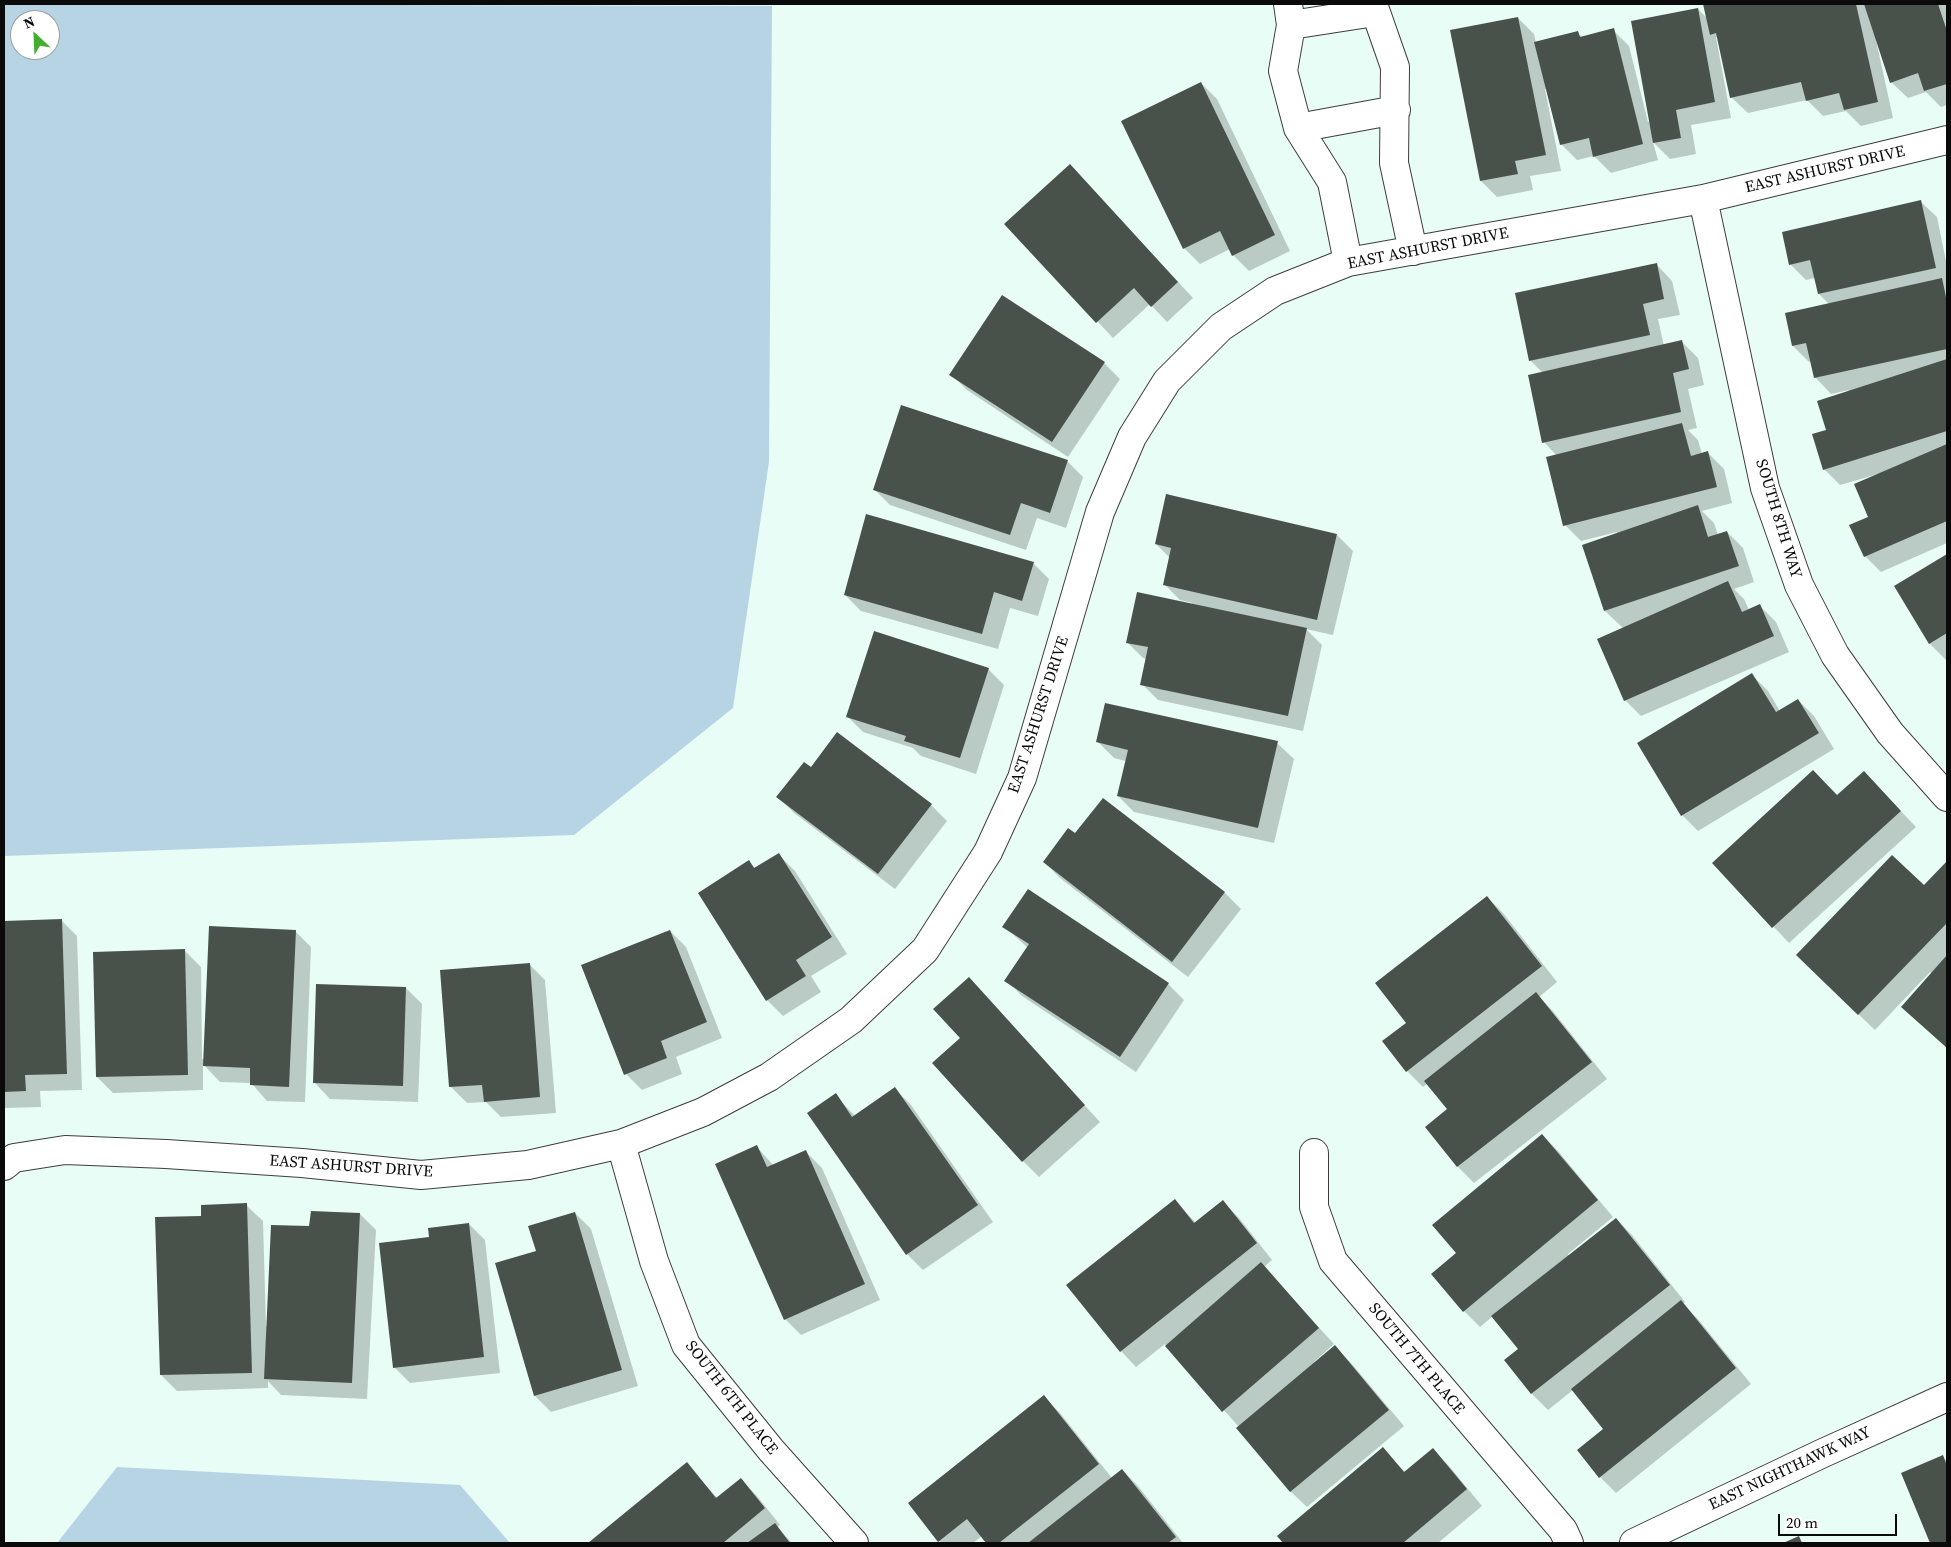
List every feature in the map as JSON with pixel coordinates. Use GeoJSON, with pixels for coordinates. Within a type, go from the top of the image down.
{"type":"FeatureCollection","features":[{"type":"Feature","properties":{"kind":"street"},"geometry":{"type":"LineString","coordinates":[[1348,262],[1332,182],[1298,128],[1283,71],[1290,14],[1374,8],[1396,66],[1394,163],[1413,251]]}},
{"type":"Feature","properties":{"kind":"street"},"geometry":{"type":"LineString","coordinates":[[1298,128],[1396,110]]}},
{"type":"Feature","properties":{"kind":"street","name":"EAST ASHURST DRIVE"},"geometry":{"type":"LineString","coordinates":[[4,1166],[14,1158],[65,1150],[166,1154],[302,1163],[422,1175],[528,1165],[620,1144],[703,1112],[769,1078],[850,1020],[925,950],[988,852],[1022,778],[1100,512],[1137,429],[1167,381],[1221,327],[1275,291],[1348,262],[1703,199],[1947,140]]}},
{"type":"Feature","properties":{"kind":"street","name":"SOUTH 8TH WAY"},"geometry":{"type":"LineString","coordinates":[[1703,199],[1765,488],[1799,585],[1835,655],[1890,733],[1947,797]]}},
{"type":"Feature","properties":{"kind":"street","name":"SOUTH 6TH PLACE"},"geometry":{"type":"LineString","coordinates":[[620,1144],[654,1261],[686,1345],[771,1450],[854,1543]]}},
{"type":"Feature","properties":{"kind":"street","name":"SOUTH 7TH PLACE"},"geometry":{"type":"LineString","coordinates":[[1314,1153],[1314,1207],[1333,1261],[1563,1530],[1569,1543]]}},
{"type":"Feature","properties":{"kind":"street","name":"EAST NIGHTHAWK WAY"},"geometry":{"type":"LineString","coordinates":[[1634,1543],[1947,1396]]}},
{"type":"Feature","properties":{"kind":"shaded area"},"geometry":{"type":"Polygon","coordinates":[[[4,4],[772,6],[769,462],[733,708],[574,835],[4,856],[4,4]]]}},
{"type":"Feature","properties":{"kind":"shaded area"},"geometry":{"type":"Polygon","coordinates":[[[117,1467],[460,1485],[510,1543],[57,1543],[117,1467]]]}},
{"type":"Feature","properties":{"kind":"building"},"geometry":{"type":"Polygon","coordinates":[[[1703,4],[1856,4],[1878,102],[1844,110],[1839,93],[1806,101],[1801,82],[1730,98],[1716,33],[1710,35],[1703,4]]]}},
{"type":"Feature","properties":{"kind":"building"},"geometry":{"type":"Polygon","coordinates":[[[1864,4],[1938,4],[1947,31],[1947,84],[1924,91],[1918,73],[1890,83],[1864,4]]]}},
{"type":"Feature","properties":{"kind":"building"},"geometry":{"type":"Polygon","coordinates":[[[1698,8],[1715,102],[1676,110],[1681,138],[1653,143],[1631,21],[1698,8]]]}},
{"type":"Feature","properties":{"kind":"building"},"geometry":{"type":"Polygon","coordinates":[[[1518,17],[1546,155],[1515,161],[1518,174],[1480,181],[1450,30],[1518,17]]]}},
{"type":"Feature","properties":{"kind":"building"},"geometry":{"type":"Polygon","coordinates":[[[1614,28],[1643,144],[1593,157],[1589,138],[1560,145],[1534,42],[1578,31],[1580,37],[1614,28]]]}},
{"type":"Feature","properties":{"kind":"building"},"geometry":{"type":"Polygon","coordinates":[[[1201,82],[1275,235],[1232,256],[1220,231],[1183,249],[1121,121],[1201,82]]]}},
{"type":"Feature","properties":{"kind":"building"},"geometry":{"type":"Polygon","coordinates":[[[1070,164],[1178,282],[1151,307],[1134,288],[1096,323],[1004,224],[1070,164]]]}},
{"type":"Feature","properties":{"kind":"building"},"geometry":{"type":"Polygon","coordinates":[[[1921,200],[1936,268],[1818,294],[1810,260],[1789,265],[1782,232],[1921,200]]]}},
{"type":"Feature","properties":{"kind":"building"},"geometry":{"type":"Polygon","coordinates":[[[1657,263],[1664,299],[1643,304],[1650,335],[1529,361],[1515,293],[1657,263]]]}},
{"type":"Feature","properties":{"kind":"building"},"geometry":{"type":"Polygon","coordinates":[[[1942,278],[1947,302],[1947,349],[1814,378],[1806,343],[1792,346],[1785,313],[1942,278]]]}},
{"type":"Feature","properties":{"kind":"building"},"geometry":{"type":"Polygon","coordinates":[[[1002,295],[1105,362],[1052,442],[949,375],[1002,295]]]}},
{"type":"Feature","properties":{"kind":"building"},"geometry":{"type":"Polygon","coordinates":[[[1682,340],[1689,369],[1673,373],[1681,412],[1542,443],[1528,375],[1682,340]]]}},
{"type":"Feature","properties":{"kind":"building"},"geometry":{"type":"Polygon","coordinates":[[[1947,359],[1947,431],[1823,470],[1812,434],[1826,430],[1817,401],[1947,359]]]}},
{"type":"Feature","properties":{"kind":"building"},"geometry":{"type":"Polygon","coordinates":[[[901,405],[1068,460],[1050,513],[1021,503],[1010,535],[873,490],[901,405]]]}},
{"type":"Feature","properties":{"kind":"building"},"geometry":{"type":"Polygon","coordinates":[[[1682,423],[1691,456],[1708,451],[1717,487],[1563,526],[1546,457],[1682,423]]]}},
{"type":"Feature","properties":{"kind":"building"},"geometry":{"type":"Polygon","coordinates":[[[1947,444],[1947,521],[1864,557],[1849,525],[1868,517],[1854,484],[1947,444]]]}},
{"type":"Feature","properties":{"kind":"building"},"geometry":{"type":"Polygon","coordinates":[[[1166,494],[1337,534],[1317,620],[1163,585],[1171,548],[1155,544],[1166,494]]]}},
{"type":"Feature","properties":{"kind":"building"},"geometry":{"type":"Polygon","coordinates":[[[1698,505],[1708,537],[1727,531],[1739,566],[1604,611],[1582,545],[1698,505]]]}},
{"type":"Feature","properties":{"kind":"building"},"geometry":{"type":"Polygon","coordinates":[[[866,514],[1034,562],[1022,601],[994,592],[982,634],[844,595],[866,514]]]}},
{"type":"Feature","properties":{"kind":"building"},"geometry":{"type":"Polygon","coordinates":[[[1947,554],[1947,633],[1929,644],[1894,586],[1947,554]]]}},
{"type":"Feature","properties":{"kind":"building"},"geometry":{"type":"Polygon","coordinates":[[[1728,581],[1742,612],[1760,604],[1774,636],[1624,701],[1597,639],[1728,581]]]}},
{"type":"Feature","properties":{"kind":"building"},"geometry":{"type":"Polygon","coordinates":[[[1137,592],[1307,628],[1288,716],[1140,685],[1148,647],[1126,643],[1137,592]]]}},
{"type":"Feature","properties":{"kind":"building"},"geometry":{"type":"Polygon","coordinates":[[[874,631],[989,668],[960,758],[904,741],[906,736],[846,717],[874,631]]]}},
{"type":"Feature","properties":{"kind":"building"},"geometry":{"type":"Polygon","coordinates":[[[1752,673],[1776,712],[1798,699],[1819,733],[1681,816],[1637,743],[1752,673]]]}},
{"type":"Feature","properties":{"kind":"building"},"geometry":{"type":"Polygon","coordinates":[[[1105,703],[1278,741],[1258,828],[1117,796],[1128,750],[1096,742],[1105,703]]]}},
{"type":"Feature","properties":{"kind":"building"},"geometry":{"type":"Polygon","coordinates":[[[837,732],[932,804],[878,874],[776,797],[804,762],[811,767],[837,732]]]}},
{"type":"Feature","properties":{"kind":"building"},"geometry":{"type":"Polygon","coordinates":[[[1813,770],[1837,795],[1864,771],[1901,811],[1772,928],[1712,863],[1813,770]]]}},
{"type":"Feature","properties":{"kind":"building"},"geometry":{"type":"Polygon","coordinates":[[[1103,798],[1225,892],[1172,962],[1043,862],[1068,828],[1075,833],[1103,798]]]}},
{"type":"Feature","properties":{"kind":"building"},"geometry":{"type":"Polygon","coordinates":[[[779,853],[832,937],[796,960],[806,976],[766,1001],[698,893],[749,860],[754,868],[779,853]]]}},
{"type":"Feature","properties":{"kind":"building"},"geometry":{"type":"Polygon","coordinates":[[[1892,855],[1924,885],[1947,861],[1947,923],[1858,1015],[1796,955],[1892,855]]]}},
{"type":"Feature","properties":{"kind":"building"},"geometry":{"type":"Polygon","coordinates":[[[1028,889],[1169,983],[1120,1057],[1004,981],[1029,944],[1002,927],[1028,889]]]}},
{"type":"Feature","properties":{"kind":"building"},"geometry":{"type":"Polygon","coordinates":[[[1487,896],[1542,966],[1406,1072],[1382,1041],[1406,1023],[1375,983],[1487,896]]]}},
{"type":"Feature","properties":{"kind":"building"},"geometry":{"type":"Polygon","coordinates":[[[62,919],[67,1074],[25,1075],[26,1091],[4,1092],[4,921],[62,919]]]}},
{"type":"Feature","properties":{"kind":"building"},"geometry":{"type":"Polygon","coordinates":[[[209,926],[296,930],[289,1087],[250,1085],[250,1068],[203,1066],[209,926]]]}},
{"type":"Feature","properties":{"kind":"building"},"geometry":{"type":"Polygon","coordinates":[[[670,930],[707,1022],[661,1041],[667,1058],[624,1075],[581,965],[670,930]]]}},
{"type":"Feature","properties":{"kind":"building"},"geometry":{"type":"Polygon","coordinates":[[[185,949],[188,1075],[96,1077],[93,952],[185,949]]]}},
{"type":"Feature","properties":{"kind":"building"},"geometry":{"type":"Polygon","coordinates":[[[1947,955],[1947,1048],[1901,1007],[1947,955]]]}},
{"type":"Feature","properties":{"kind":"building"},"geometry":{"type":"Polygon","coordinates":[[[530,963],[540,1097],[484,1102],[482,1085],[449,1087],[440,970],[530,963]]]}},
{"type":"Feature","properties":{"kind":"building"},"geometry":{"type":"Polygon","coordinates":[[[969,977],[1085,1105],[1022,1162],[932,1063],[960,1038],[933,1009],[969,977]]]}},
{"type":"Feature","properties":{"kind":"building"},"geometry":{"type":"Polygon","coordinates":[[[316,984],[406,987],[403,1086],[313,1083],[316,984]]]}},
{"type":"Feature","properties":{"kind":"building"},"geometry":{"type":"Polygon","coordinates":[[[1536,992],[1592,1062],[1457,1167],[1425,1127],[1447,1109],[1424,1081],[1536,992]]]}},
{"type":"Feature","properties":{"kind":"building"},"geometry":{"type":"Polygon","coordinates":[[[895,1087],[978,1205],[906,1255],[807,1113],[836,1093],[852,1117],[895,1087]]]}},
{"type":"Feature","properties":{"kind":"building"},"geometry":{"type":"Polygon","coordinates":[[[1542,1134],[1598,1200],[1463,1312],[1431,1274],[1456,1253],[1432,1225],[1542,1134]]]}},
{"type":"Feature","properties":{"kind":"building"},"geometry":{"type":"Polygon","coordinates":[[[757,1145],[767,1167],[806,1150],[865,1284],[784,1320],[715,1164],[757,1145]]]}},
{"type":"Feature","properties":{"kind":"building"},"geometry":{"type":"Polygon","coordinates":[[[1175,1199],[1194,1223],[1223,1200],[1257,1243],[1120,1352],[1066,1285],[1175,1199]]]}},
{"type":"Feature","properties":{"kind":"building"},"geometry":{"type":"Polygon","coordinates":[[[247,1203],[252,1373],[160,1375],[155,1217],[201,1216],[201,1205],[247,1203]]]}},
{"type":"Feature","properties":{"kind":"building"},"geometry":{"type":"Polygon","coordinates":[[[311,1211],[360,1213],[352,1383],[264,1379],[271,1225],[309,1226],[311,1211]]]}},
{"type":"Feature","properties":{"kind":"building"},"geometry":{"type":"Polygon","coordinates":[[[575,1212],[622,1370],[534,1396],[495,1263],[536,1251],[528,1226],[575,1212]]]}},
{"type":"Feature","properties":{"kind":"building"},"geometry":{"type":"Polygon","coordinates":[[[1616,1218],[1670,1285],[1531,1394],[1504,1360],[1518,1349],[1491,1316],[1616,1218]]]}},
{"type":"Feature","properties":{"kind":"building"},"geometry":{"type":"Polygon","coordinates":[[[469,1223],[484,1357],[393,1368],[379,1243],[429,1237],[428,1228],[469,1223]]]}},
{"type":"Feature","properties":{"kind":"building"},"geometry":{"type":"Polygon","coordinates":[[[1261,1262],[1319,1328],[1222,1412],[1165,1346],[1261,1262]]]}},
{"type":"Feature","properties":{"kind":"building"},"geometry":{"type":"Polygon","coordinates":[[[1681,1300],[1736,1368],[1599,1478],[1577,1450],[1603,1429],[1571,1389],[1681,1300]]]}},
{"type":"Feature","properties":{"kind":"building"},"geometry":{"type":"Polygon","coordinates":[[[1335,1345],[1389,1410],[1290,1492],[1236,1428],[1335,1345]]]}},
{"type":"Feature","properties":{"kind":"building"},"geometry":{"type":"Polygon","coordinates":[[[1044,1395],[1099,1464],[999,1543],[986,1543],[967,1519],[938,1542],[908,1503],[1044,1395]]]}},
{"type":"Feature","properties":{"kind":"building"},"geometry":{"type":"Polygon","coordinates":[[[1383,1447],[1404,1472],[1433,1448],[1467,1489],[1403,1543],[1283,1543],[1277,1536],[1383,1447]]]}},
{"type":"Feature","properties":{"kind":"building"},"geometry":{"type":"Polygon","coordinates":[[[1943,1455],[1947,1466],[1947,1543],[1930,1543],[1901,1473],[1943,1455]]]}},
{"type":"Feature","properties":{"kind":"building"},"geometry":{"type":"Polygon","coordinates":[[[687,1462],[716,1498],[741,1478],[765,1508],[723,1543],[588,1543],[687,1462]]]}},
{"type":"Feature","properties":{"kind":"building"},"geometry":{"type":"Polygon","coordinates":[[[1122,1469],[1176,1537],[1168,1543],[1028,1543],[1122,1469]]]}},
{"type":"Feature","properties":{"kind":"building"},"geometry":{"type":"Polygon","coordinates":[[[775,1523],[790,1543],[747,1543],[775,1523]]]}},
{"type":"Feature","properties":{"kind":"building"},"geometry":{"type":"Polygon","coordinates":[[[1799,1536],[1802,1543],[1783,1543],[1799,1536]]]}}]}
